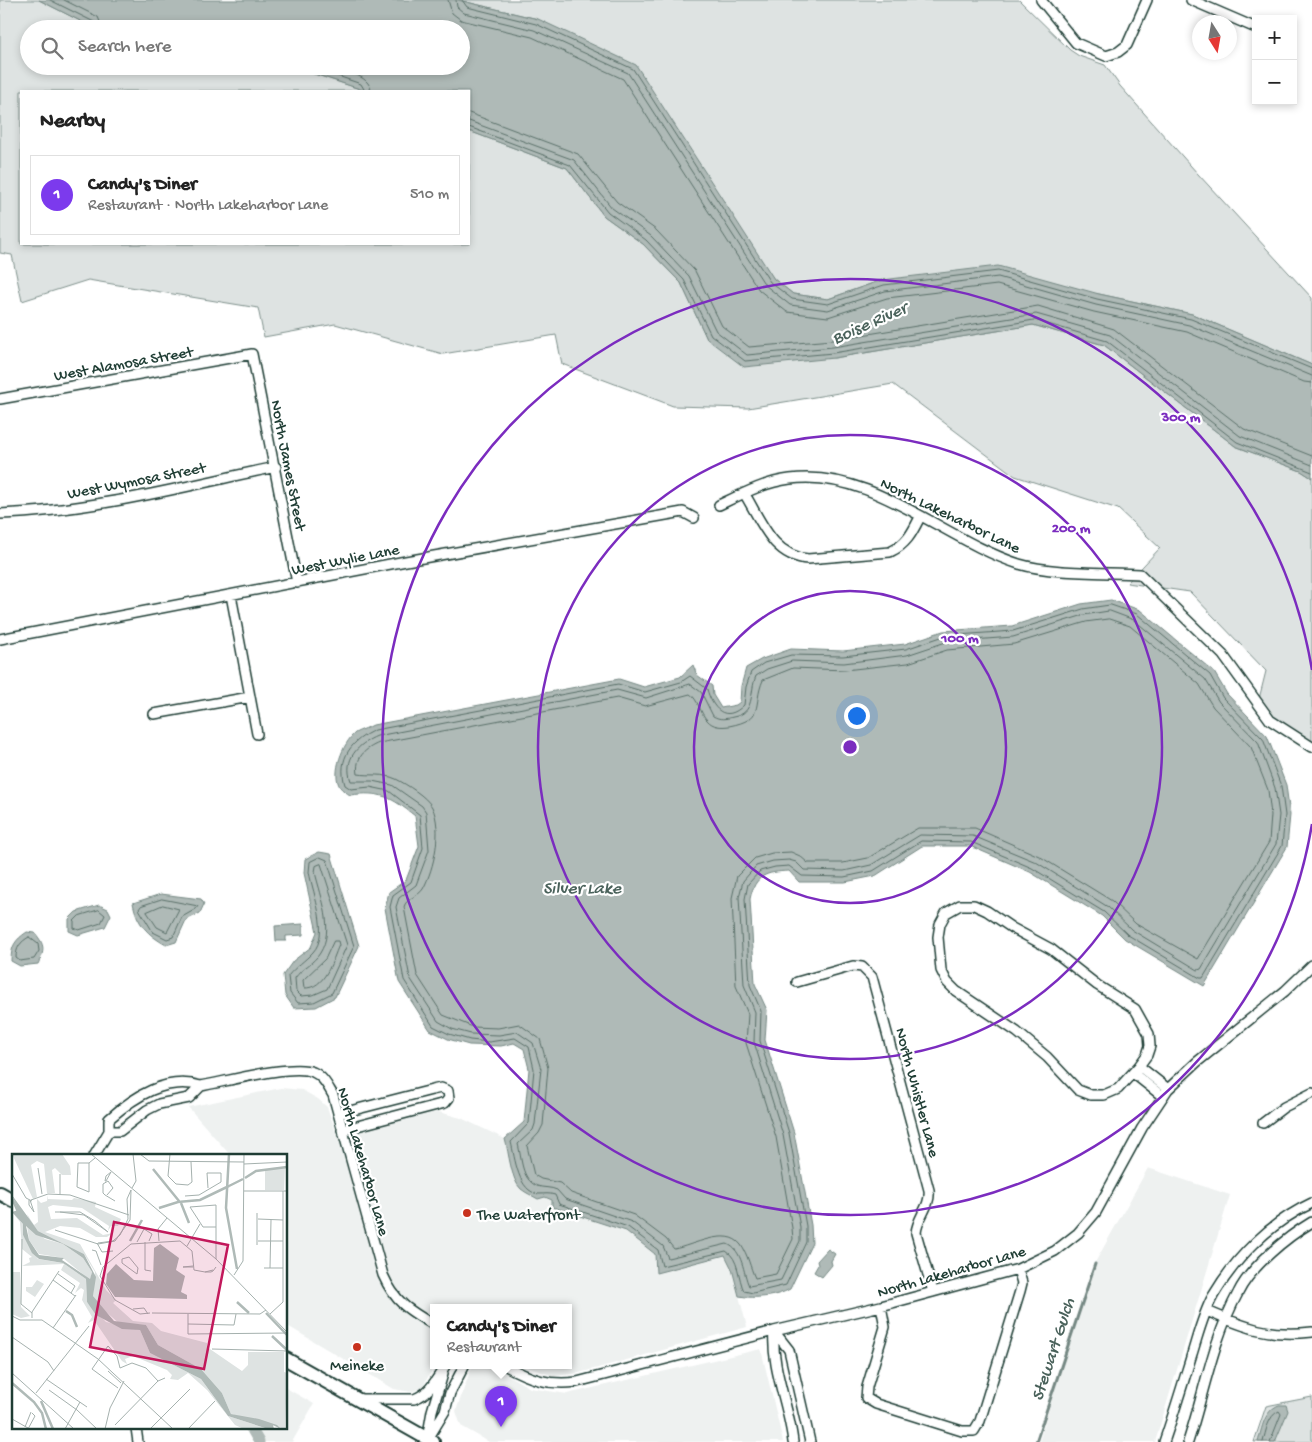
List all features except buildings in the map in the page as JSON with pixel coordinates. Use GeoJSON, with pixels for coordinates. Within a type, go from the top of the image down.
{"type":"FeatureCollection","features":[{"type":"Feature","properties":{"kind":"main road"},"geometry":{"type":"LineString","coordinates":[[0,1193],[12,1200]]}},
{"type":"Feature","properties":{"kind":"main road"},"geometry":{"type":"LineString","coordinates":[[288,1360],[429,1441]]}},
{"type":"Feature","properties":{"kind":"street"},"geometry":{"type":"LineString","coordinates":[[1041,0],[1076,43],[1106,56],[1118,52],[1127,44],[1147,0]]}},
{"type":"Feature","properties":{"kind":"street"},"geometry":{"type":"LineString","coordinates":[[1190,0],[1252,26]]}},
{"type":"Feature","properties":{"kind":"street","name":"West Alamosa Street"},"geometry":{"type":"LineString","coordinates":[[0,399],[252,354]]}},
{"type":"Feature","properties":{"kind":"street","name":"North James Street"},"geometry":{"type":"LineString","coordinates":[[252,354],[298,583]]}},
{"type":"Feature","properties":{"kind":"street","name":"West Wymosa Street"},"geometry":{"type":"LineString","coordinates":[[0,514],[31,513],[105,502],[276,467]]}},
{"type":"Feature","properties":{"kind":"street","name":"North Lakeharbor Lane"},"geometry":{"type":"LineString","coordinates":[[719,505],[768,484],[790,479],[827,479],[863,488],[996,556],[1021,564],[1044,569],[1140,574],[1224,655],[1270,720],[1312,747]]}},
{"type":"Feature","properties":{"kind":"street"},"geometry":{"type":"LineString","coordinates":[[744,493],[776,545],[785,554],[808,560],[890,552],[901,547],[909,538],[920,517]]}},
{"type":"Feature","properties":{"kind":"street","name":"West Wylie Lane"},"geometry":{"type":"LineString","coordinates":[[0,639],[683,512],[694,518]]}},
{"type":"Feature","properties":{"kind":"street"},"geometry":{"type":"LineString","coordinates":[[231,595],[257,734]]}},
{"type":"Feature","properties":{"kind":"street"},"geometry":{"type":"LineString","coordinates":[[154,714],[250,697]]}},
{"type":"Feature","properties":{"kind":"street"},"geometry":{"type":"LineString","coordinates":[[960,905],[981,908],[1051,949],[1097,985],[1135,1009],[1149,1034],[1150,1046],[1147,1055],[1136,1070],[1118,1089],[1104,1095],[1091,1095],[1078,1090],[1047,1057],[1017,1032],[956,991],[947,982],[941,970],[938,945],[940,924],[946,913],[960,905]]}},
{"type":"Feature","properties":{"kind":"street","name":"North Lakeharbor Lane"},"geometry":{"type":"LineString","coordinates":[[512,1369],[540,1382],[558,1385],[653,1364],[774,1331],[933,1292],[1018,1269],[1055,1251],[1078,1233],[1096,1212],[1165,1093],[1197,1062],[1285,991],[1312,965]]}},
{"type":"Feature","properties":{"kind":"street","name":"North Whistler Lane"},"geometry":{"type":"LineString","coordinates":[[797,982],[853,966],[862,967],[872,977],[930,1190],[928,1204],[918,1224],[916,1233],[933,1292]]}},
{"type":"Feature","properties":{"kind":"street","name":"North Lakeharbor Lane"},"geometry":{"type":"LineString","coordinates":[[95,1154],[109,1131],[109,1119],[127,1104],[155,1088],[186,1082],[201,1086],[297,1068],[314,1072],[326,1082],[333,1095],[383,1276],[392,1294],[405,1306],[430,1322]]}},
{"type":"Feature","properties":{"kind":"street"},"geometry":{"type":"LineString","coordinates":[[1136,1070],[1165,1093]]}},
{"type":"Feature","properties":{"kind":"street","name":"North Lakeharbor Lane"},"geometry":{"type":"LineString","coordinates":[[109,1131],[120,1131],[147,1110],[159,1104],[188,1098],[201,1086]]}},
{"type":"Feature","properties":{"kind":"street"},"geometry":{"type":"LineString","coordinates":[[338,1114],[441,1088],[448,1091],[448,1098],[445,1103],[342,1130]]}},
{"type":"Feature","properties":{"kind":"street"},"geometry":{"type":"LineString","coordinates":[[1263,1123],[1284,1107],[1312,1093]]}},
{"type":"Feature","properties":{"kind":"street"},"geometry":{"type":"LineString","coordinates":[[1164,1442],[1213,1298],[1237,1262],[1261,1236],[1293,1212],[1312,1203]]}},
{"type":"Feature","properties":{"kind":"street"},"geometry":{"type":"LineString","coordinates":[[1188,1442],[1226,1319],[1238,1291],[1270,1254],[1291,1235],[1312,1222]]}},
{"type":"Feature","properties":{"kind":"street"},"geometry":{"type":"LineString","coordinates":[[881,1306],[885,1327],[867,1387],[866,1398],[876,1404],[962,1431],[974,1431],[980,1421],[1020,1291],[1022,1283],[1018,1269]]}},
{"type":"Feature","properties":{"kind":"street"},"geometry":{"type":"LineString","coordinates":[[1208,1311],[1271,1334],[1312,1332]]}},
{"type":"Feature","properties":{"kind":"street"},"geometry":{"type":"LineString","coordinates":[[774,1331],[772,1353],[788,1411],[793,1442]]}},
{"type":"Feature","properties":{"kind":"street"},"geometry":{"type":"LineString","coordinates":[[774,1331],[788,1350],[810,1442]]}},
{"type":"Feature","properties":{"kind":"street"},"geometry":{"type":"LineString","coordinates":[[357,1399],[418,1398],[427,1393],[443,1369]]}},
{"type":"Feature","properties":{"kind":"street"},"geometry":{"type":"LineString","coordinates":[[429,1441],[432,1411],[444,1369]]}},
{"type":"Feature","properties":{"kind":"street"},"geometry":{"type":"LineString","coordinates":[[429,1441],[445,1411],[450,1393],[462,1369]]}},
{"type":"Feature","properties":{"kind":"shaded area"},"geometry":{"type":"Polygon","coordinates":[[[0,0],[39,0],[78,20],[20,20],[20,75],[317,75],[363,90],[20,90],[20,245],[470,245],[470,131],[567,168],[604,216],[643,244],[681,283],[707,339],[834,358],[1033,325],[1104,345],[1235,446],[1301,471],[1312,478],[1312,747],[1285,731],[1258,703],[1266,671],[1190,592],[1127,583],[1160,548],[1118,509],[1015,476],[893,384],[748,408],[673,406],[562,364],[556,335],[443,354],[335,324],[264,337],[258,308],[88,280],[22,301],[12,255],[0,253],[0,0]]]}},
{"type":"Feature","properties":{"kind":"shaded area"},"geometry":{"type":"Polygon","coordinates":[[[458,0],[1019,0],[1070,50],[1079,56],[1105,65],[1120,86],[1198,174],[1312,298],[1312,365],[1192,314],[1099,294],[882,280],[828,299],[793,294],[774,279],[538,19],[458,0]]]}},
{"type":"Feature","properties":{"kind":"shaded area"},"geometry":{"type":"Polygon","coordinates":[[[281,1088],[302,1090],[318,1099],[327,1107],[338,1137],[421,1114],[439,1112],[461,1118],[505,1139],[513,1166],[512,1175],[545,1197],[553,1200],[553,1207],[626,1231],[655,1254],[725,1255],[732,1269],[747,1327],[579,1373],[554,1376],[533,1369],[572,1369],[572,1304],[430,1304],[430,1369],[432,1369],[422,1388],[411,1392],[394,1389],[288,1326],[288,1154],[229,1154],[188,1107],[281,1088]]]}},
{"type":"Feature","properties":{"kind":"shaded area"},"geometry":{"type":"Polygon","coordinates":[[[1148,1168],[1230,1195],[1155,1442],[1039,1442],[1092,1268],[1148,1168]]]}},
{"type":"Feature","properties":{"kind":"shaded area"},"geometry":{"type":"Polygon","coordinates":[[[761,1349],[783,1442],[489,1442],[461,1426],[456,1411],[471,1369],[497,1369],[530,1388],[567,1394],[761,1349]]]}},
{"type":"Feature","properties":{"kind":"shaded area"},"geometry":{"type":"Polygon","coordinates":[[[288,1389],[314,1404],[292,1442],[264,1442],[259,1430],[288,1430],[288,1389]]]}},
{"type":"Feature","properties":{"kind":"shaded area"},"geometry":{"type":"Polygon","coordinates":[[[1312,1397],[1312,1442],[1254,1442],[1266,1406],[1312,1397]]]}},
{"type":"Feature","properties":{"kind":"water","name":"Boise River"},"geometry":{"type":"Polygon","coordinates":[[[39,0],[458,0],[538,19],[636,65],[774,279],[793,294],[828,299],[882,280],[998,266],[1099,294],[1192,314],[1312,365],[1312,478],[1301,471],[1235,446],[1104,345],[1033,325],[834,358],[744,367],[707,339],[681,283],[643,244],[604,216],[567,168],[470,131],[470,90],[363,90],[317,75],[470,75],[470,20],[78,20],[39,0]]]}},
{"type":"Feature","properties":{"kind":"water","name":"Silver Lake"},"geometry":{"type":"Polygon","coordinates":[[[1111,600],[1140,610],[1214,672],[1227,694],[1267,736],[1286,785],[1290,815],[1287,847],[1204,986],[1125,939],[1102,916],[1030,872],[970,846],[922,846],[875,876],[845,882],[799,882],[789,871],[774,872],[758,880],[750,899],[755,984],[767,1010],[765,1040],[794,1133],[811,1225],[812,1243],[790,1289],[765,1297],[739,1296],[732,1269],[725,1255],[656,1273],[655,1254],[626,1231],[552,1207],[552,1200],[545,1197],[538,1199],[521,1189],[513,1173],[505,1139],[524,1122],[529,1069],[524,1049],[514,1043],[501,1046],[469,1045],[448,1039],[430,1030],[399,982],[385,908],[389,892],[406,880],[419,846],[415,816],[399,804],[385,797],[370,794],[350,795],[340,787],[337,774],[340,758],[346,744],[355,733],[373,725],[619,679],[644,687],[680,677],[693,665],[697,675],[712,686],[713,695],[721,708],[736,705],[740,702],[741,686],[746,668],[762,659],[791,649],[843,651],[905,644],[943,631],[1012,626],[1081,604],[1111,600]]]}},
{"type":"Feature","properties":{"kind":"water"},"geometry":{"type":"Polygon","coordinates":[[[319,852],[331,854],[359,946],[335,997],[316,1007],[294,1008],[285,995],[283,975],[293,961],[311,947],[317,932],[304,873],[305,859],[319,852]]]}},
{"type":"Feature","properties":{"kind":"water"},"geometry":{"type":"Polygon","coordinates":[[[161,894],[201,899],[204,904],[200,913],[186,920],[176,942],[166,945],[154,937],[140,923],[133,903],[161,894]]]}},
{"type":"Feature","properties":{"kind":"water"},"geometry":{"type":"Polygon","coordinates":[[[99,905],[108,909],[111,915],[105,927],[78,935],[69,931],[69,919],[76,912],[99,905]]]}},
{"type":"Feature","properties":{"kind":"water"},"geometry":{"type":"Polygon","coordinates":[[[303,924],[303,935],[286,936],[286,941],[276,941],[275,926],[303,924]]]}},
{"type":"Feature","properties":{"kind":"water"},"geometry":{"type":"Polygon","coordinates":[[[27,932],[35,933],[41,941],[43,951],[38,964],[20,966],[11,961],[12,951],[19,938],[27,932]]]}},
{"type":"Feature","properties":{"kind":"water"},"geometry":{"type":"Polygon","coordinates":[[[828,1249],[835,1254],[831,1261],[832,1265],[822,1277],[814,1272],[818,1265],[817,1261],[828,1249]]]}},
{"type":"Feature","properties":{"kind":"water"},"geometry":{"type":"Polygon","coordinates":[[[1279,1405],[1286,1405],[1288,1411],[1275,1442],[1258,1442],[1267,1416],[1270,1411],[1279,1405]]]}},
{"type":"Feature","properties":{"kind":"waterway","name":"Stewart Gulch"},"geometry":{"type":"LineString","coordinates":[[1036,1442],[1095,1264]]}},
{"type":"Feature","properties":{"kind":"waterway"},"geometry":{"type":"LineString","coordinates":[[252,1430],[259,1442]]}},
{"type":"Feature","properties":{"kind":"place","name":"The Waterfront"},"geometry":{"type":"Point","coordinates":[467,1213]}},
{"type":"Feature","properties":{"kind":"place","name":"Meineke"},"geometry":{"type":"Point","coordinates":[357,1347]}},
{"type":"Feature","properties":{"kind":"place","name":"Candy's Diner"},"geometry":{"type":"Point","coordinates":[501,1427]}}]}
